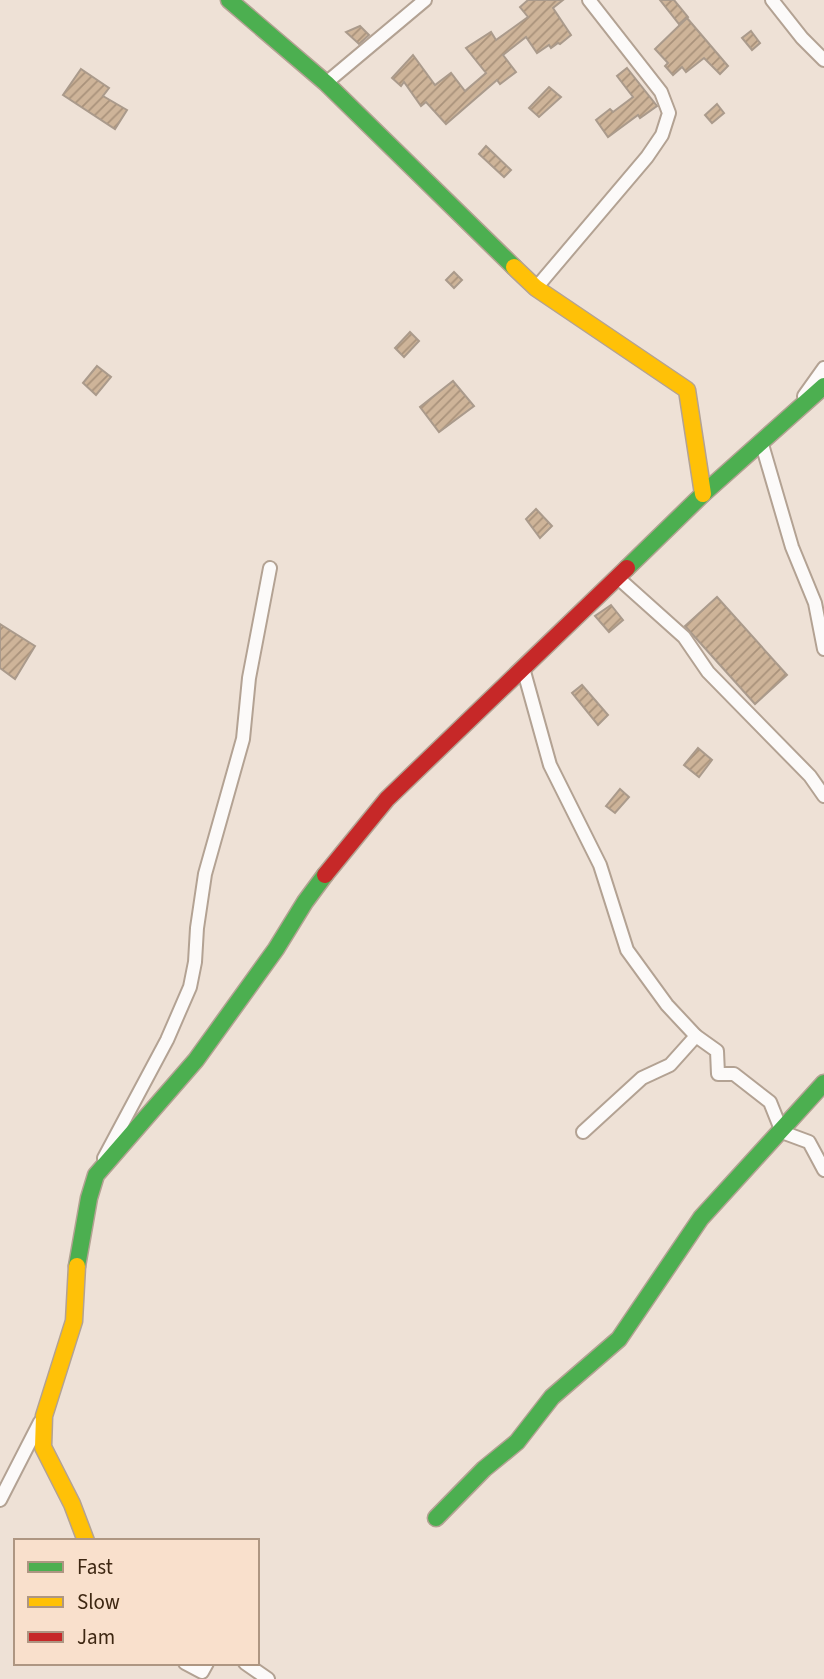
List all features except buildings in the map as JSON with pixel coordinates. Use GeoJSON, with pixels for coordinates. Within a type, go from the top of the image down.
{"type":"FeatureCollection","features":[{"type":"Feature","properties":{"kind":"street"},"geometry":{"type":"LineString","coordinates":[[229,0],[326,83],[536,288],[687,390],[703,494]]}},
{"type":"Feature","properties":{"kind":"street"},"geometry":{"type":"LineString","coordinates":[[326,83],[425,0]]}},
{"type":"Feature","properties":{"kind":"street"},"geometry":{"type":"LineString","coordinates":[[536,288],[647,157],[662,135],[669,113],[661,92],[589,0]]}},
{"type":"Feature","properties":{"kind":"street"},"geometry":{"type":"LineString","coordinates":[[772,0],[802,38],[824,60]]}},
{"type":"Feature","properties":{"kind":"street"},"geometry":{"type":"LineString","coordinates":[[793,413],[824,368]]}},
{"type":"Feature","properties":{"kind":"street"},"geometry":{"type":"LineString","coordinates":[[96,1175],[196,1060],[276,949],[305,902],[387,799],[703,494],[824,386]]}},
{"type":"Feature","properties":{"kind":"street"},"geometry":{"type":"LineString","coordinates":[[761,441],[792,547],[815,603],[824,649]]}},
{"type":"Feature","properties":{"kind":"street"},"geometry":{"type":"LineString","coordinates":[[85,1539],[72,1504],[43,1447],[44,1416],[74,1321],[78,1257],[96,1175],[167,1040],[190,987],[205,874],[243,739],[248,678],[270,568]]}},
{"type":"Feature","properties":{"kind":"street"},"geometry":{"type":"LineString","coordinates":[[617,577],[684,637],[708,672],[810,776],[824,796]]}},
{"type":"Feature","properties":{"kind":"street"},"geometry":{"type":"LineString","coordinates":[[523,668],[550,765],[600,865],[627,950],[667,1005],[696,1036],[717,1051],[718,1074],[734,1074],[770,1102],[782,1132],[808,1142],[824,1170]]}},
{"type":"Feature","properties":{"kind":"street"},"geometry":{"type":"LineString","coordinates":[[583,1132],[642,1078],[670,1065],[696,1036]]}},
{"type":"Feature","properties":{"kind":"street"},"geometry":{"type":"LineString","coordinates":[[436,1518],[484,1469],[517,1442],[552,1397],[619,1339],[701,1218],[824,1083]]}},
{"type":"Feature","properties":{"kind":"street"},"geometry":{"type":"LineString","coordinates":[[0,1500],[44,1416]]}},
{"type":"Feature","properties":{"kind":"street"},"geometry":{"type":"LineString","coordinates":[[189,1665],[202,1672],[205,1665]]}},
{"type":"Feature","properties":{"kind":"street"},"geometry":{"type":"LineString","coordinates":[[248,1665],[268,1679]]}},
{"type":"Feature","properties":{"kind":"traffic: fast"},"geometry":{"type":"LineString","coordinates":[[229,0],[326,83],[514,267]]}},
{"type":"Feature","properties":{"kind":"traffic: fast"},"geometry":{"type":"LineString","coordinates":[[627,568],[703,494],[824,386]]}},
{"type":"Feature","properties":{"kind":"traffic: fast"},"geometry":{"type":"LineString","coordinates":[[77,1266],[89,1198],[96,1175],[196,1060],[276,949],[325,875]]}},
{"type":"Feature","properties":{"kind":"traffic: fast"},"geometry":{"type":"LineString","coordinates":[[436,1518],[484,1469],[517,1442],[552,1397],[619,1339],[701,1218],[824,1083]]}},
{"type":"Feature","properties":{"kind":"traffic: slow"},"geometry":{"type":"LineString","coordinates":[[514,267],[536,288],[687,390],[703,494]]}},
{"type":"Feature","properties":{"kind":"traffic: slow"},"geometry":{"type":"LineString","coordinates":[[77,1266],[74,1321],[44,1416],[43,1447],[72,1504],[85,1539]]}},
{"type":"Feature","properties":{"kind":"traffic: jam"},"geometry":{"type":"LineString","coordinates":[[325,875],[387,799],[627,568]]}}]}
